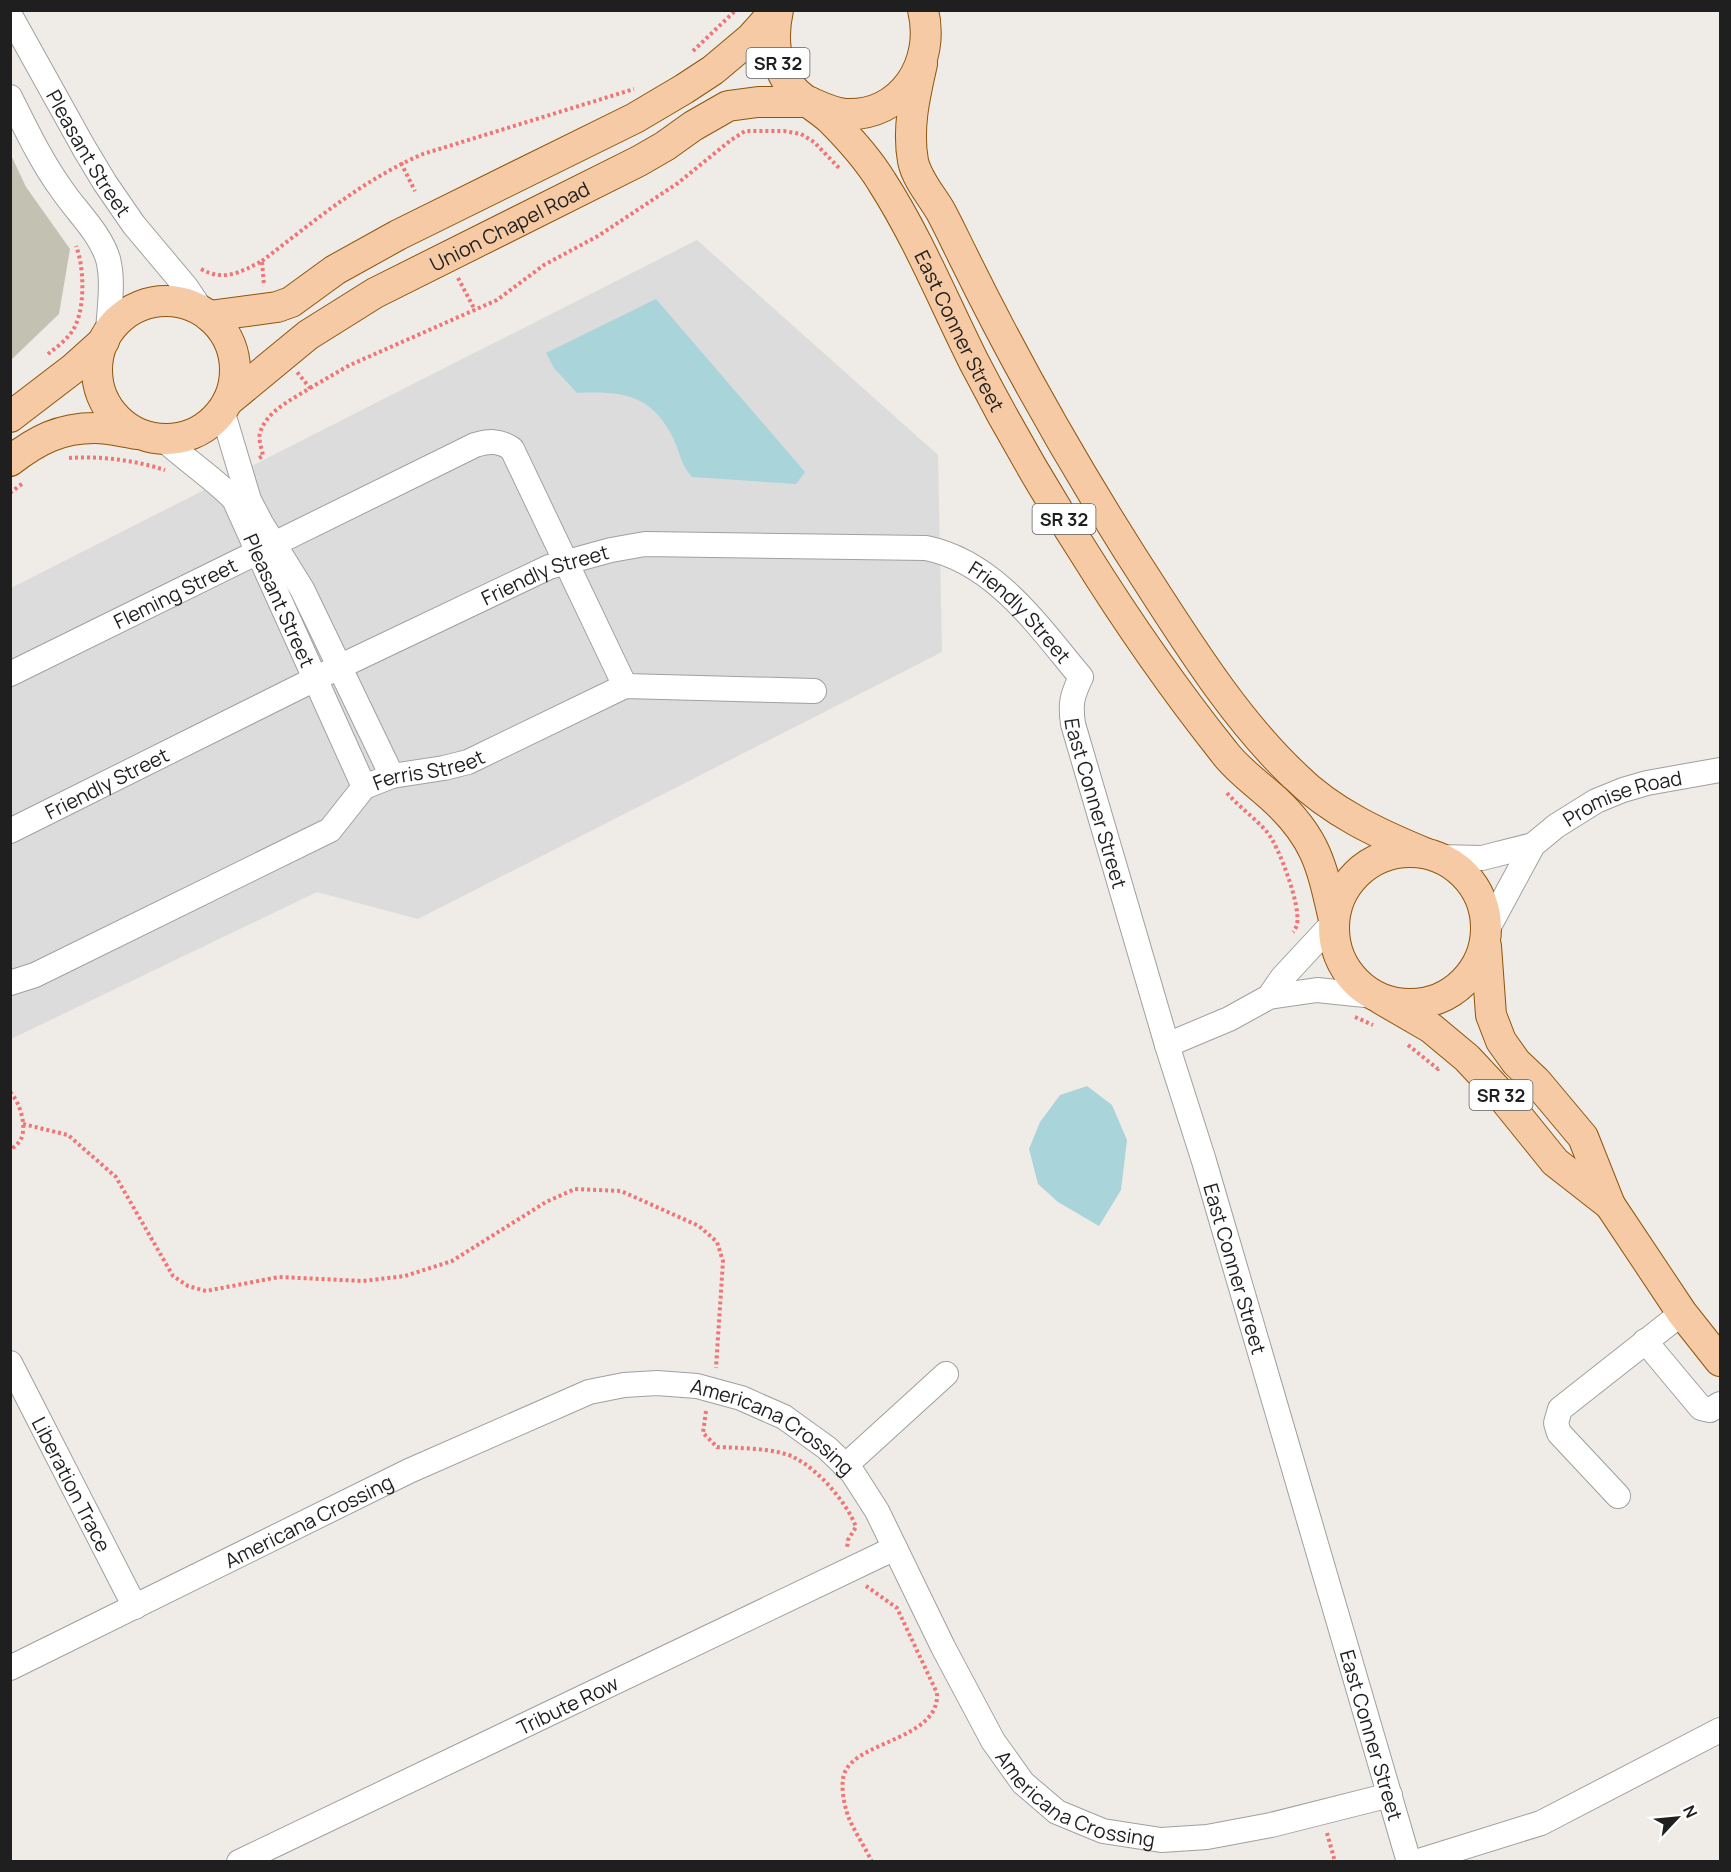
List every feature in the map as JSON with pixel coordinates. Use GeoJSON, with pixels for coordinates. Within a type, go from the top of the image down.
{"type":"FeatureCollection","features":[{"type":"Feature","properties":{"kind":"main road","name":"SR 32"},"geometry":{"type":"LineString","coordinates":[[777,10],[773,30],[777,60],[792,88],[810,103]]}},
{"type":"Feature","properties":{"kind":"main road","name":"Union Chapel Road"},"geometry":{"type":"LineString","coordinates":[[206,314],[277,307],[291,302],[335,270],[390,239],[635,118],[684,89],[713,70],[751,38],[777,10]]}},
{"type":"Feature","properties":{"kind":"main road","name":"SR 32"},"geometry":{"type":"LineString","coordinates":[[922,64],[927,37],[923,10]]}},
{"type":"Feature","properties":{"kind":"main road"},"geometry":{"type":"LineString","coordinates":[[810,103],[844,114],[873,111],[896,99],[909,85],[922,64]]}},
{"type":"Feature","properties":{"kind":"main road","name":"East Conner Street"},"geometry":{"type":"LineString","coordinates":[[922,64],[913,106],[910,137],[913,162],[919,177],[940,212],[1006,344],[1114,531],[1185,638],[1240,714],[1296,778],[1337,809],[1382,835],[1431,855]]}},
{"type":"Feature","properties":{"kind":"main road","name":"Union Chapel Road"},"geometry":{"type":"LineString","coordinates":[[225,405],[308,335],[375,293],[639,161],[728,106],[758,102],[810,103]]}},
{"type":"Feature","properties":{"kind":"main road","name":"East Conner Street"},"geometry":{"type":"LineString","coordinates":[[810,103],[834,124],[866,158],[894,201],[975,363],[1027,458],[1083,551],[1187,706],[1231,762],[1276,801],[1310,840],[1320,862],[1334,921]]}},
{"type":"Feature","properties":{"kind":"main road"},"geometry":{"type":"LineString","coordinates":[[10,417],[74,368],[106,337],[119,319],[134,309],[150,303],[168,301],[186,304],[206,314],[222,330],[231,346],[235,364],[234,383],[225,405],[211,423],[196,432],[180,438],[153,437],[97,428],[50,435],[10,461]]}},
{"type":"Feature","properties":{"kind":"main road"},"geometry":{"type":"LineString","coordinates":[[106,337],[98,359],[98,378],[102,397],[112,413],[126,427],[153,437]]}},
{"type":"Feature","properties":{"kind":"main road"},"geometry":{"type":"LineString","coordinates":[[1407,852],[1431,855],[1454,866],[1473,886],[1485,913],[1486,935],[1482,954],[1466,980],[1441,998],[1412,1004],[1396,1003],[1378,997],[1360,986],[1348,972],[1335,940],[1334,921],[1338,902],[1346,886],[1372,861],[1389,854],[1407,852]]}},
{"type":"Feature","properties":{"kind":"main road","name":"SR 32"},"geometry":{"type":"LineString","coordinates":[[1486,935],[1491,1015],[1501,1041],[1516,1062],[1536,1081],[1583,1137],[1610,1205],[1682,1312],[1720,1361]]}},
{"type":"Feature","properties":{"kind":"main road","name":"SR 32"},"geometry":{"type":"LineString","coordinates":[[1378,997],[1431,1028],[1467,1058],[1496,1089],[1555,1162],[1610,1205]]}},
{"type":"Feature","properties":{"kind":"street","name":"Pleasant Street"},"geometry":{"type":"LineString","coordinates":[[10,15],[105,183],[134,225],[186,286],[206,314]]}},
{"type":"Feature","properties":{"kind":"street","name":"Pleasant Street"},"geometry":{"type":"LineString","coordinates":[[10,97],[61,190],[100,241],[108,259],[110,297],[106,337]]}},
{"type":"Feature","properties":{"kind":"street","name":"Pleasant Street"},"geometry":{"type":"LineString","coordinates":[[225,405],[249,500],[265,547],[315,680],[364,787]]}},
{"type":"Feature","properties":{"kind":"street","name":"Pleasant Street"},"geometry":{"type":"LineString","coordinates":[[153,437],[217,481],[234,499],[265,547],[302,589],[392,776]]}},
{"type":"Feature","properties":{"kind":"street","name":"Fleming Street"},"geometry":{"type":"LineString","coordinates":[[10,674],[475,445],[495,441],[512,449],[565,562]]}},
{"type":"Feature","properties":{"kind":"street","name":"Friendly Street"},"geometry":{"type":"LineString","coordinates":[[10,831],[339,667],[549,567],[611,550],[645,544],[926,548],[943,552],[967,562],[992,579],[1081,677]]}},
{"type":"Feature","properties":{"kind":"street"},"geometry":{"type":"LineString","coordinates":[[565,562],[625,686]]}},
{"type":"Feature","properties":{"kind":"street","name":"East Conner Street"},"geometry":{"type":"LineString","coordinates":[[1081,677],[1071,696],[1070,708],[1073,724],[1167,1045],[1204,1161],[1409,1862]]}},
{"type":"Feature","properties":{"kind":"street","name":"Ferris Street"},"geometry":{"type":"LineString","coordinates":[[10,983],[35,975],[330,830],[364,787],[392,776],[468,762],[625,686],[814,691]]}},
{"type":"Feature","properties":{"kind":"street","name":"Promise Road"},"geometry":{"type":"LineString","coordinates":[[1486,935],[1533,845],[1556,826],[1576,812],[1623,790],[1647,783],[1720,770]]}},
{"type":"Feature","properties":{"kind":"street","name":"Promise Road"},"geometry":{"type":"LineString","coordinates":[[1431,855],[1482,858],[1533,845]]}},
{"type":"Feature","properties":{"kind":"street"},"geometry":{"type":"LineString","coordinates":[[1269,997],[1282,978],[1334,921]]}},
{"type":"Feature","properties":{"kind":"street"},"geometry":{"type":"LineString","coordinates":[[1167,1045],[1229,1019],[1269,997],[1317,990],[1378,997]]}},
{"type":"Feature","properties":{"kind":"street"},"geometry":{"type":"LineString","coordinates":[[1618,1496],[1559,1434],[1556,1423],[1560,1409],[1682,1312]]}},
{"type":"Feature","properties":{"kind":"street"},"geometry":{"type":"LineString","coordinates":[[1645,1341],[1701,1408],[1710,1410],[1720,1404]]}},
{"type":"Feature","properties":{"kind":"street","name":"Liberation Trace"},"geometry":{"type":"LineString","coordinates":[[10,1363],[135,1607]]}},
{"type":"Feature","properties":{"kind":"street"},"geometry":{"type":"LineString","coordinates":[[845,1466],[946,1374]]}},
{"type":"Feature","properties":{"kind":"street","name":"Americana Crossing"},"geometry":{"type":"LineString","coordinates":[[10,1668],[409,1471],[588,1392],[624,1385],[657,1383],[698,1386],[741,1398],[784,1417],[827,1448],[852,1472],[877,1511],[943,1647],[993,1741],[1023,1783],[1057,1812],[1103,1831],[1161,1840],[1207,1837],[1271,1825],[1390,1795]]}},
{"type":"Feature","properties":{"kind":"street","name":"Tribute Row"},"geometry":{"type":"LineString","coordinates":[[239,1862],[895,1548]]}},
{"type":"Feature","properties":{"kind":"street"},"geometry":{"type":"LineString","coordinates":[[1416,1862],[1541,1823],[1720,1730]]}},
{"type":"Feature","properties":{"kind":"path"},"geometry":{"type":"LineString","coordinates":[[690,54],[736,10]]}},
{"type":"Feature","properties":{"kind":"path"},"geometry":{"type":"LineString","coordinates":[[196,266],[217,275],[230,276],[241,272],[262,261],[374,179],[401,163],[423,154],[642,86]]}},
{"type":"Feature","properties":{"kind":"path"},"geometry":{"type":"LineString","coordinates":[[264,456],[259,434],[267,419],[278,408],[350,365],[497,300],[544,265],[598,236],[678,183],[730,140],[745,131],[784,131],[801,134],[814,142],[842,172]]}},
{"type":"Feature","properties":{"kind":"path"},"geometry":{"type":"LineString","coordinates":[[401,163],[415,191]]}},
{"type":"Feature","properties":{"kind":"path"},"geometry":{"type":"LineString","coordinates":[[40,361],[66,339],[76,324],[81,308],[82,271],[75,243]]}},
{"type":"Feature","properties":{"kind":"path"},"geometry":{"type":"LineString","coordinates":[[262,261],[264,289]]}},
{"type":"Feature","properties":{"kind":"path"},"geometry":{"type":"LineString","coordinates":[[457,275],[475,310]]}},
{"type":"Feature","properties":{"kind":"path"},"geometry":{"type":"LineString","coordinates":[[295,369],[310,388]]}},
{"type":"Feature","properties":{"kind":"path"},"geometry":{"type":"LineString","coordinates":[[69,458],[109,459],[147,464],[174,472]]}},
{"type":"Feature","properties":{"kind":"path"},"geometry":{"type":"LineString","coordinates":[[1349,1013],[1378,1028]]}},
{"type":"Feature","properties":{"kind":"path"},"geometry":{"type":"LineString","coordinates":[[1401,1040],[1438,1069],[1445,1060]]}},
{"type":"Feature","properties":{"kind":"path"},"geometry":{"type":"LineString","coordinates":[[10,1092],[15,1096],[23,1124],[21,1140],[10,1150]]}},
{"type":"Feature","properties":{"kind":"path"},"geometry":{"type":"LineString","coordinates":[[23,1124],[68,1136],[116,1177],[173,1276],[188,1286],[206,1291],[279,1277],[363,1281],[405,1276],[452,1261],[546,1202],[575,1189],[621,1191],[699,1226],[717,1242],[723,1261],[716,1368]]}},
{"type":"Feature","properties":{"kind":"path"},"geometry":{"type":"LineString","coordinates":[[706,1408],[704,1433],[717,1447],[753,1448],[795,1457],[826,1482],[852,1516],[856,1527],[848,1540],[847,1549]]}},
{"type":"Feature","properties":{"kind":"path"},"geometry":{"type":"LineString","coordinates":[[865,1585],[897,1608],[937,1693],[937,1702],[927,1720],[853,1761],[844,1771],[843,1787],[848,1816],[872,1862]]}},
{"type":"Feature","properties":{"kind":"path"},"geometry":{"type":"LineString","coordinates":[[1322,1812],[1335,1862]]}},
{"type":"Feature","properties":{"kind":"shaded area"},"geometry":{"type":"Polygon","coordinates":[[[11,155],[26,187],[70,249],[59,314],[11,360],[11,155]]]}},
{"type":"Feature","properties":{"kind":"shaded area"},"geometry":{"type":"Polygon","coordinates":[[[697,240],[938,455],[942,652],[418,919],[317,892],[11,1039],[11,588],[697,240]]]}},
{"type":"Feature","properties":{"kind":"water"},"geometry":{"type":"Polygon","coordinates":[[[656,299],[805,472],[796,484],[692,477],[683,464],[674,440],[665,425],[646,404],[622,395],[577,393],[554,368],[546,353],[656,299]]]}},
{"type":"Feature","properties":{"kind":"water"},"geometry":{"type":"Polygon","coordinates":[[[1087,1086],[1112,1105],[1127,1140],[1121,1190],[1099,1226],[1058,1202],[1038,1184],[1029,1149],[1040,1122],[1060,1095],[1087,1086]]]}}]}
